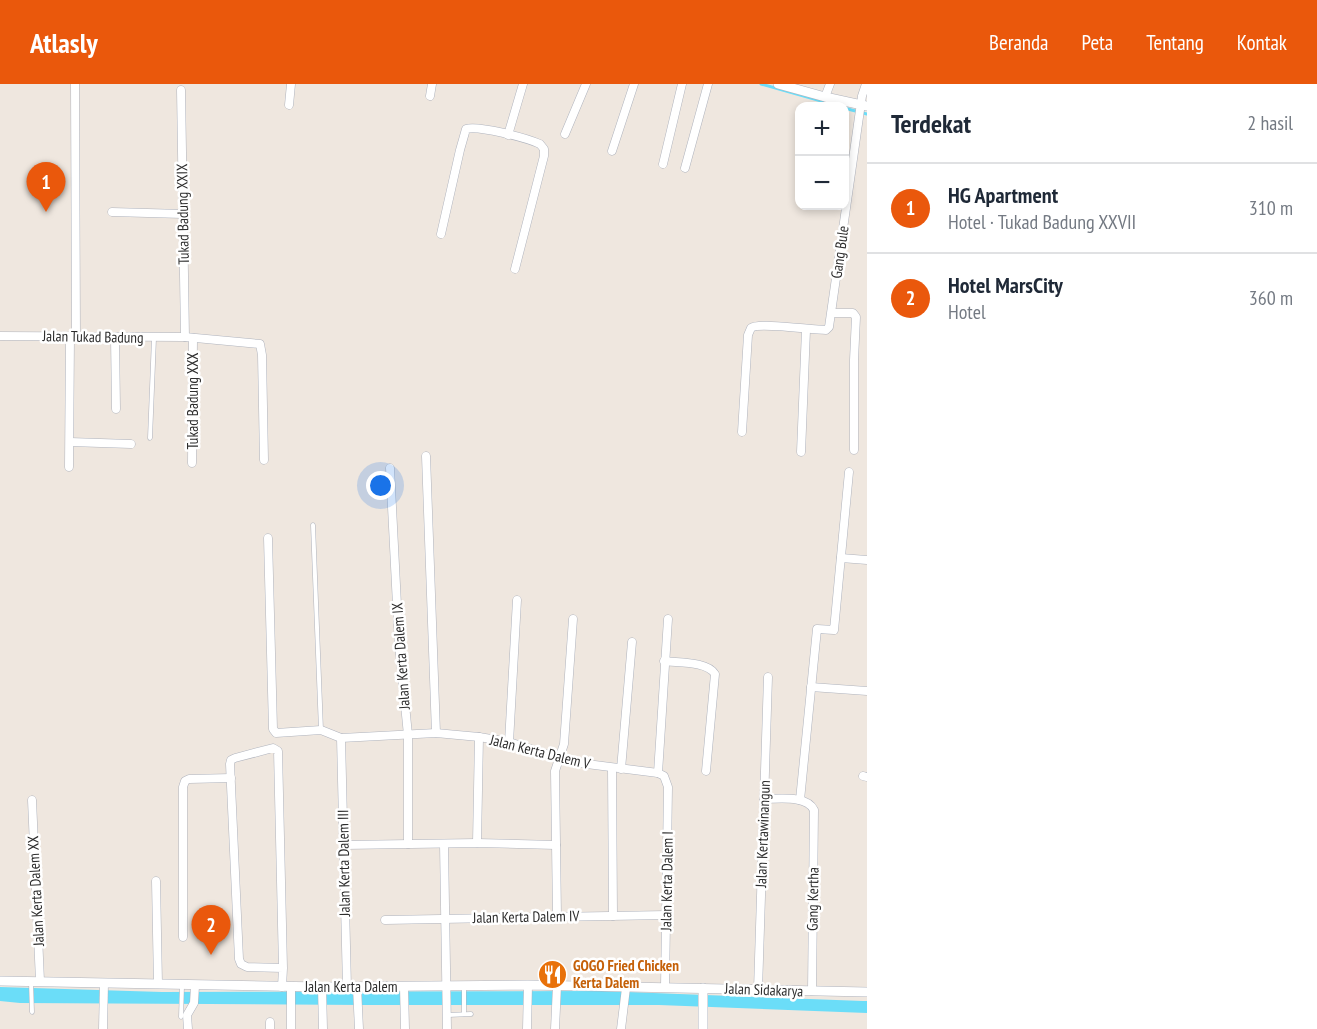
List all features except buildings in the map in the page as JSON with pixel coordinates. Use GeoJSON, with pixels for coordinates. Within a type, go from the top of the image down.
{"type":"FeatureCollection","features":[{"type":"Feature","properties":{"kind":"street"},"geometry":{"type":"LineString","coordinates":[[69,467],[73,336],[75,84]]}},
{"type":"Feature","properties":{"kind":"street"},"geometry":{"type":"LineString","coordinates":[[289,105],[291,84]]}},
{"type":"Feature","properties":{"kind":"street"},"geometry":{"type":"LineString","coordinates":[[430,96],[432,84]]}},
{"type":"Feature","properties":{"kind":"street"},"geometry":{"type":"LineString","coordinates":[[508,135],[523,84]]}},
{"type":"Feature","properties":{"kind":"street"},"geometry":{"type":"LineString","coordinates":[[565,134],[586,84]]}},
{"type":"Feature","properties":{"kind":"street"},"geometry":{"type":"LineString","coordinates":[[612,151],[634,84]]}},
{"type":"Feature","properties":{"kind":"street"},"geometry":{"type":"LineString","coordinates":[[663,164],[682,84]]}},
{"type":"Feature","properties":{"kind":"street"},"geometry":{"type":"LineString","coordinates":[[686,168],[708,84]]}},
{"type":"Feature","properties":{"kind":"street"},"geometry":{"type":"LineString","coordinates":[[825,97],[830,84]]}},
{"type":"Feature","properties":{"kind":"street","name":"Gang Bule"},"geometry":{"type":"LineString","coordinates":[[806,330],[828,329],[832,313],[866,84]]}},
{"type":"Feature","properties":{"kind":"street"},"geometry":{"type":"LineString","coordinates":[[782,85],[864,105]]}},
{"type":"Feature","properties":{"kind":"street","name":"Tukad Badung XXIX"},"geometry":{"type":"LineString","coordinates":[[181,90],[183,214],[189,338]]}},
{"type":"Feature","properties":{"kind":"street"},"geometry":{"type":"LineString","coordinates":[[441,234],[466,129],[471,127],[540,144],[544,149],[540,170],[515,269]]}},
{"type":"Feature","properties":{"kind":"street"},"geometry":{"type":"LineString","coordinates":[[112,212],[183,214]]}},
{"type":"Feature","properties":{"kind":"street"},"geometry":{"type":"LineString","coordinates":[[832,313],[853,313],[856,317],[854,450]]}},
{"type":"Feature","properties":{"kind":"street"},"geometry":{"type":"LineString","coordinates":[[742,432],[748,335],[751,328],[758,324],[806,330],[801,452]]}},
{"type":"Feature","properties":{"kind":"street","name":"Jalan Tukad Badung"},"geometry":{"type":"LineString","coordinates":[[0,336],[189,338],[261,345],[264,460]]}},
{"type":"Feature","properties":{"kind":"street"},"geometry":{"type":"LineString","coordinates":[[115,337],[116,409]]}},
{"type":"Feature","properties":{"kind":"street","name":"Tukad Badung XXX"},"geometry":{"type":"LineString","coordinates":[[189,338],[192,463]]}},
{"type":"Feature","properties":{"kind":"street"},"geometry":{"type":"LineString","coordinates":[[70,442],[131,444]]}},
{"type":"Feature","properties":{"kind":"street"},"geometry":{"type":"LineString","coordinates":[[426,456],[436,733]]}},
{"type":"Feature","properties":{"kind":"street","name":"Jalan Kerta Dalem IX"},"geometry":{"type":"LineString","coordinates":[[390,468],[399,644],[408,735],[408,844]]}},
{"type":"Feature","properties":{"kind":"street"},"geometry":{"type":"LineString","coordinates":[[764,799],[800,800],[817,629],[834,630],[849,472]]}},
{"type":"Feature","properties":{"kind":"street","name":"Jalan Kerta Dalem V"},"geometry":{"type":"LineString","coordinates":[[268,537],[275,732],[321,730],[341,738],[436,733],[479,736],[508,742],[571,762],[660,774]]}},
{"type":"Feature","properties":{"kind":"street"},"geometry":{"type":"LineString","coordinates":[[841,558],[867,560]]}},
{"type":"Feature","properties":{"kind":"street"},"geometry":{"type":"LineString","coordinates":[[508,742],[517,600]]}},
{"type":"Feature","properties":{"kind":"street"},"geometry":{"type":"LineString","coordinates":[[557,916],[555,771],[564,744],[573,619]]}},
{"type":"Feature","properties":{"kind":"street","name":"Jalan Kerta Dalem I"},"geometry":{"type":"LineString","coordinates":[[665,987],[668,787],[660,774],[664,661],[668,619]]}},
{"type":"Feature","properties":{"kind":"street"},"geometry":{"type":"LineString","coordinates":[[621,769],[632,642]]}},
{"type":"Feature","properties":{"kind":"street"},"geometry":{"type":"LineString","coordinates":[[664,661],[707,666],[714,670],[706,771]]}},
{"type":"Feature","properties":{"kind":"street","name":"Jalan Kertawinangun"},"geometry":{"type":"LineString","coordinates":[[758,990],[768,677]]}},
{"type":"Feature","properties":{"kind":"street"},"geometry":{"type":"LineString","coordinates":[[811,687],[867,691]]}},
{"type":"Feature","properties":{"kind":"street"},"geometry":{"type":"LineString","coordinates":[[477,843],[479,736]]}},
{"type":"Feature","properties":{"kind":"street","name":"Jalan Kerta Dalem III"},"geometry":{"type":"LineString","coordinates":[[341,738],[344,845],[353,988],[359,1029]]}},
{"type":"Feature","properties":{"kind":"street"},"geometry":{"type":"LineString","coordinates":[[283,968],[247,967],[239,962],[231,760],[273,748],[278,750],[283,968],[291,1008],[291,1029]]}},
{"type":"Feature","properties":{"kind":"street"},"geometry":{"type":"LineString","coordinates":[[612,768],[613,916]]}},
{"type":"Feature","properties":{"kind":"street"},"geometry":{"type":"LineString","coordinates":[[183,938],[184,784],[189,779],[231,778]]}},
{"type":"Feature","properties":{"kind":"street","name":"Jalan Kerta Dalem XX"},"geometry":{"type":"LineString","coordinates":[[32,800],[34,983]]}},
{"type":"Feature","properties":{"kind":"street","name":"Gang Kertha"},"geometry":{"type":"LineString","coordinates":[[800,800],[813,807],[812,991]]}},
{"type":"Feature","properties":{"kind":"street"},"geometry":{"type":"LineString","coordinates":[[344,845],[477,843],[556,845]]}},
{"type":"Feature","properties":{"kind":"street"},"geometry":{"type":"LineString","coordinates":[[444,844],[447,1029]]}},
{"type":"Feature","properties":{"kind":"street"},"geometry":{"type":"LineString","coordinates":[[156,881],[158,984]]}},
{"type":"Feature","properties":{"kind":"street","name":"Jalan Kerta Dalem IV"},"geometry":{"type":"LineString","coordinates":[[385,920],[446,921],[557,916],[667,915]]}},
{"type":"Feature","properties":{"kind":"street","name":"Jalan Kerta Dalem"},"geometry":{"type":"LineString","coordinates":[[0,981],[104,986],[158,984],[182,988],[626,989],[665,987],[703,991]]}},
{"type":"Feature","properties":{"kind":"street"},"geometry":{"type":"LineString","coordinates":[[103,1029],[104,986]]}},
{"type":"Feature","properties":{"kind":"street"},"geometry":{"type":"LineString","coordinates":[[188,1029],[187,1015],[194,1003],[195,988]]}},
{"type":"Feature","properties":{"kind":"street"},"geometry":{"type":"LineString","coordinates":[[404,988],[405,1029]]}},
{"type":"Feature","properties":{"kind":"street"},"geometry":{"type":"LineString","coordinates":[[527,988],[527,1029]]}},
{"type":"Feature","properties":{"kind":"street"},"geometry":{"type":"LineString","coordinates":[[555,1029],[556,988]]}},
{"type":"Feature","properties":{"kind":"street"},"geometry":{"type":"LineString","coordinates":[[322,989],[323,1029]]}},
{"type":"Feature","properties":{"kind":"street"},"geometry":{"type":"LineString","coordinates":[[621,1029],[626,989]]}},
{"type":"Feature","properties":{"kind":"street","name":"Jalan Sidakarya"},"geometry":{"type":"LineString","coordinates":[[703,1029],[703,991],[867,992]]}},
{"type":"Feature","properties":{"kind":"lane"},"geometry":{"type":"LineString","coordinates":[[150,438],[154,338]]}},
{"type":"Feature","properties":{"kind":"lane"},"geometry":{"type":"LineString","coordinates":[[313,525],[321,730]]}},
{"type":"Feature","properties":{"kind":"lane"},"geometry":{"type":"LineString","coordinates":[[32,1012],[34,983]]}},
{"type":"Feature","properties":{"kind":"lane"},"geometry":{"type":"LineString","coordinates":[[181,1017],[182,988]]}},
{"type":"Feature","properties":{"kind":"lane"},"geometry":{"type":"LineString","coordinates":[[464,988],[464,1012]]}},
{"type":"Feature","properties":{"kind":"lane"},"geometry":{"type":"LineString","coordinates":[[447,1012],[471,1014]]}},
{"type":"Feature","properties":{"kind":"water"},"geometry":{"type":"Polygon","coordinates":[[[0,987],[162,992],[601,991],[867,1001],[867,1013],[659,1005],[20,1003],[0,1001],[0,987]]]}},
{"type":"Feature","properties":{"kind":"waterway"},"geometry":{"type":"LineString","coordinates":[[761,84],[825,102]]}},
{"type":"Feature","properties":{"kind":"waterway"},"geometry":{"type":"LineString","coordinates":[[849,109],[867,114]]}},
{"type":"Feature","properties":{"kind":"place","name":"HG Apartment"},"geometry":{"type":"Point","coordinates":[46,212]}},
{"type":"Feature","properties":{"kind":"place","name":"Hotel MarsCity"},"geometry":{"type":"Point","coordinates":[211,955]}},
{"type":"Feature","properties":{"kind":"place","name":"GOGO Fried Chicken Kerta Dalem"},"geometry":{"type":"Point","coordinates":[552,975]}}]}
